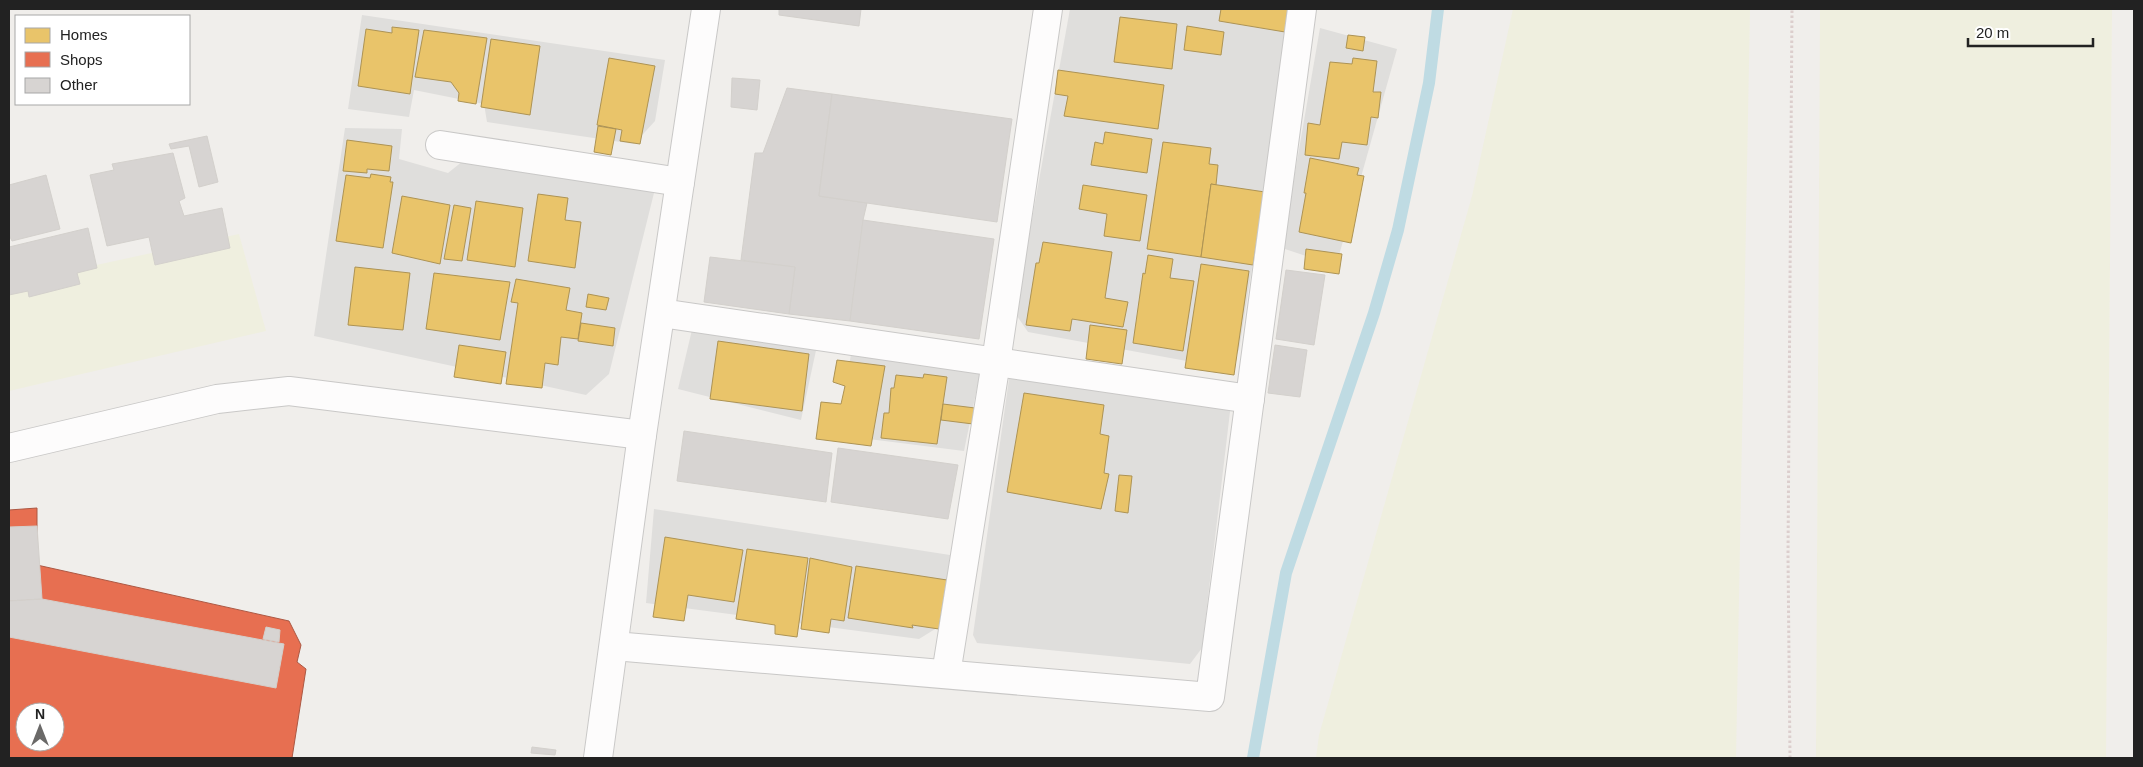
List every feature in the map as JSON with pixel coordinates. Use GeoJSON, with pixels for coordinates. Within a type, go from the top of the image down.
{"type":"FeatureCollection","features":[{"type":"Feature","properties":{"kind":"street"},"geometry":{"type":"LineString","coordinates":[[598,758],[642,435],[706,9]]}},
{"type":"Feature","properties":{"kind":"street"},"geometry":{"type":"LineString","coordinates":[[946,674],[996,362],[1048,9]]}},
{"type":"Feature","properties":{"kind":"street"},"geometry":{"type":"LineString","coordinates":[[614,646],[1210,697],[1302,9]]}},
{"type":"Feature","properties":{"kind":"street"},"geometry":{"type":"LineString","coordinates":[[440,145],[680,182]]}},
{"type":"Feature","properties":{"kind":"street"},"geometry":{"type":"LineString","coordinates":[[661,313],[1250,399]]}},
{"type":"Feature","properties":{"kind":"street"},"geometry":{"type":"LineString","coordinates":[[9,448],[217,399],[289,391],[642,435]]}},
{"type":"Feature","properties":{"kind":"path"},"geometry":{"type":"LineString","coordinates":[[1790,758],[1788,545],[1792,9]]}},
{"type":"Feature","properties":{"kind":"shaded area"},"geometry":{"type":"Polygon","coordinates":[[[1070,9],[1225,9],[1292,17],[1239,350],[1225,368],[1028,332],[1015,313],[1070,9]]]}},
{"type":"Feature","properties":{"kind":"shaded area"},"geometry":{"type":"Polygon","coordinates":[[[362,15],[665,60],[655,121],[634,144],[487,122],[484,104],[414,90],[409,117],[348,109],[362,15]]]}},
{"type":"Feature","properties":{"kind":"shaded area"},"geometry":{"type":"Polygon","coordinates":[[[1320,28],[1397,49],[1336,266],[1282,248],[1320,28]]]}},
{"type":"Feature","properties":{"kind":"shaded area"},"geometry":{"type":"Polygon","coordinates":[[[345,128],[402,129],[399,159],[448,173],[468,157],[635,180],[654,193],[609,374],[586,395],[314,336],[345,128]]]}},
{"type":"Feature","properties":{"kind":"shaded area"},"geometry":{"type":"Polygon","coordinates":[[[695,317],[820,332],[801,420],[678,389],[695,317]]]}},
{"type":"Feature","properties":{"kind":"shaded area"},"geometry":{"type":"Polygon","coordinates":[[[854,337],[981,368],[964,451],[837,435],[854,337]]]}},
{"type":"Feature","properties":{"kind":"shaded area"},"geometry":{"type":"Polygon","coordinates":[[[1010,372],[1232,395],[1202,648],[1190,664],[977,643],[973,635],[1010,372]]]}},
{"type":"Feature","properties":{"kind":"shaded area"},"geometry":{"type":"Polygon","coordinates":[[[654,509],[950,555],[940,626],[919,639],[646,603],[654,509]]]}},
{"type":"Feature","properties":{"kind":"green space"},"geometry":{"type":"Polygon","coordinates":[[[1513,9],[1750,9],[1736,758],[1316,758],[1319,735],[1472,196],[1513,9]]]}},
{"type":"Feature","properties":{"kind":"green space"},"geometry":{"type":"Polygon","coordinates":[[[1820,9],[2112,9],[2106,758],[1816,758],[1820,9]]]}},
{"type":"Feature","properties":{"kind":"green space"},"geometry":{"type":"Polygon","coordinates":[[[239,234],[266,331],[9,391],[9,284],[239,234]]]}},
{"type":"Feature","properties":{"kind":"building: Homes"},"geometry":{"type":"Polygon","coordinates":[[[1221,9],[1288,9],[1285,32],[1219,21],[1221,9]]]}},
{"type":"Feature","properties":{"kind":"building: Homes"},"geometry":{"type":"Polygon","coordinates":[[[1120,17],[1177,24],[1172,69],[1114,62],[1120,17]]]}},
{"type":"Feature","properties":{"kind":"building: Homes"},"geometry":{"type":"Polygon","coordinates":[[[1187,26],[1224,32],[1221,55],[1184,50],[1187,26]]]}},
{"type":"Feature","properties":{"kind":"building: Homes"},"geometry":{"type":"Polygon","coordinates":[[[392,27],[419,30],[410,94],[358,86],[366,29],[392,33],[392,27]]]}},
{"type":"Feature","properties":{"kind":"building: Homes"},"geometry":{"type":"Polygon","coordinates":[[[424,30],[487,38],[476,104],[458,101],[459,93],[451,82],[415,77],[424,30]]]}},
{"type":"Feature","properties":{"kind":"building: Homes"},"geometry":{"type":"Polygon","coordinates":[[[1348,35],[1365,37],[1363,51],[1346,48],[1348,35]]]}},
{"type":"Feature","properties":{"kind":"building: Homes"},"geometry":{"type":"Polygon","coordinates":[[[491,39],[540,46],[530,115],[481,107],[491,39]]]}},
{"type":"Feature","properties":{"kind":"building: Homes"},"geometry":{"type":"Polygon","coordinates":[[[609,58],[655,66],[640,144],[620,141],[622,130],[597,125],[609,58]]]}},
{"type":"Feature","properties":{"kind":"building: Homes"},"geometry":{"type":"Polygon","coordinates":[[[1353,58],[1377,61],[1373,92],[1381,92],[1378,118],[1371,117],[1367,145],[1342,142],[1339,159],[1305,155],[1308,123],[1320,125],[1330,62],[1352,64],[1353,58]]]}},
{"type":"Feature","properties":{"kind":"building: Homes"},"geometry":{"type":"Polygon","coordinates":[[[1058,70],[1164,85],[1158,129],[1064,116],[1068,96],[1055,94],[1058,70]]]}},
{"type":"Feature","properties":{"kind":"building: Homes"},"geometry":{"type":"Polygon","coordinates":[[[598,126],[616,129],[611,155],[594,152],[598,126]]]}},
{"type":"Feature","properties":{"kind":"building: Homes"},"geometry":{"type":"Polygon","coordinates":[[[1105,132],[1152,139],[1147,173],[1091,165],[1095,142],[1103,144],[1105,132]]]}},
{"type":"Feature","properties":{"kind":"building: Homes"},"geometry":{"type":"Polygon","coordinates":[[[347,140],[392,146],[389,171],[367,169],[367,173],[343,171],[347,140]]]}},
{"type":"Feature","properties":{"kind":"building: Homes"},"geometry":{"type":"Polygon","coordinates":[[[1163,142],[1211,148],[1209,164],[1218,165],[1216,185],[1211,184],[1201,257],[1147,249],[1163,142]]]}},
{"type":"Feature","properties":{"kind":"building: Homes"},"geometry":{"type":"Polygon","coordinates":[[[1310,158],[1359,168],[1357,175],[1364,176],[1351,243],[1299,232],[1310,158]]]}},
{"type":"Feature","properties":{"kind":"building: Homes"},"geometry":{"type":"Polygon","coordinates":[[[371,174],[391,177],[390,182],[393,182],[383,248],[336,241],[346,175],[370,178],[371,174]]]}},
{"type":"Feature","properties":{"kind":"building: Homes"},"geometry":{"type":"Polygon","coordinates":[[[1211,184],[1265,192],[1253,265],[1201,257],[1211,184]]]}},
{"type":"Feature","properties":{"kind":"building: Homes"},"geometry":{"type":"Polygon","coordinates":[[[1083,185],[1147,195],[1140,241],[1104,236],[1107,214],[1079,209],[1083,185]]]}},
{"type":"Feature","properties":{"kind":"building: Homes"},"geometry":{"type":"Polygon","coordinates":[[[538,194],[568,198],[565,220],[581,222],[575,268],[528,261],[538,194]]]}},
{"type":"Feature","properties":{"kind":"building: Homes"},"geometry":{"type":"Polygon","coordinates":[[[402,196],[450,205],[440,264],[392,253],[402,196]]]}},
{"type":"Feature","properties":{"kind":"building: Homes"},"geometry":{"type":"Polygon","coordinates":[[[476,201],[523,208],[515,267],[467,260],[476,201]]]}},
{"type":"Feature","properties":{"kind":"building: Homes"},"geometry":{"type":"Polygon","coordinates":[[[454,205],[471,208],[462,261],[444,259],[454,205]]]}},
{"type":"Feature","properties":{"kind":"building: Homes"},"geometry":{"type":"Polygon","coordinates":[[[1043,242],[1112,252],[1105,298],[1128,302],[1123,327],[1072,319],[1070,331],[1026,325],[1036,263],[1039,263],[1043,242]]]}},
{"type":"Feature","properties":{"kind":"building: Homes"},"geometry":{"type":"Polygon","coordinates":[[[1306,249],[1342,254],[1339,274],[1304,269],[1306,249]]]}},
{"type":"Feature","properties":{"kind":"building: Homes"},"geometry":{"type":"Polygon","coordinates":[[[1148,255],[1173,259],[1170,278],[1194,281],[1183,351],[1133,343],[1143,273],[1145,274],[1148,255]]]}},
{"type":"Feature","properties":{"kind":"building: Homes"},"geometry":{"type":"Polygon","coordinates":[[[1201,264],[1249,271],[1234,375],[1185,368],[1201,264]]]}},
{"type":"Feature","properties":{"kind":"building: Homes"},"geometry":{"type":"Polygon","coordinates":[[[355,267],[410,273],[403,330],[348,325],[355,267]]]}},
{"type":"Feature","properties":{"kind":"building: Homes"},"geometry":{"type":"Polygon","coordinates":[[[434,273],[510,282],[500,340],[426,329],[434,273]]]}},
{"type":"Feature","properties":{"kind":"building: Homes"},"geometry":{"type":"Polygon","coordinates":[[[516,279],[570,288],[566,310],[582,313],[578,339],[561,337],[558,365],[545,363],[542,388],[506,384],[518,303],[511,302],[516,279]]]}},
{"type":"Feature","properties":{"kind":"building: Homes"},"geometry":{"type":"Polygon","coordinates":[[[588,294],[609,298],[606,310],[586,307],[588,294]]]}},
{"type":"Feature","properties":{"kind":"building: Homes"},"geometry":{"type":"Polygon","coordinates":[[[581,323],[615,328],[613,346],[578,341],[581,323]]]}},
{"type":"Feature","properties":{"kind":"building: Homes"},"geometry":{"type":"Polygon","coordinates":[[[1090,325],[1127,330],[1122,364],[1086,359],[1090,325]]]}},
{"type":"Feature","properties":{"kind":"building: Homes"},"geometry":{"type":"Polygon","coordinates":[[[718,341],[809,354],[802,411],[710,399],[718,341]]]}},
{"type":"Feature","properties":{"kind":"building: Homes"},"geometry":{"type":"Polygon","coordinates":[[[459,345],[506,352],[501,384],[454,377],[459,345]]]}},
{"type":"Feature","properties":{"kind":"building: Homes"},"geometry":{"type":"Polygon","coordinates":[[[837,360],[885,366],[871,446],[816,439],[821,402],[841,404],[845,386],[833,382],[837,360]]]}},
{"type":"Feature","properties":{"kind":"building: Homes"},"geometry":{"type":"Polygon","coordinates":[[[924,374],[947,377],[937,444],[881,438],[884,413],[889,413],[891,388],[894,388],[896,375],[923,378],[924,374]]]}},
{"type":"Feature","properties":{"kind":"building: Homes"},"geometry":{"type":"Polygon","coordinates":[[[1024,393],[1104,405],[1100,434],[1109,436],[1104,473],[1109,474],[1101,509],[1007,492],[1024,393]]]}},
{"type":"Feature","properties":{"kind":"building: Homes"},"geometry":{"type":"Polygon","coordinates":[[[943,404],[975,408],[973,424],[941,420],[943,404]]]}},
{"type":"Feature","properties":{"kind":"building: Homes"},"geometry":{"type":"Polygon","coordinates":[[[1119,475],[1132,476],[1128,513],[1115,511],[1119,475]]]}},
{"type":"Feature","properties":{"kind":"building: Homes"},"geometry":{"type":"Polygon","coordinates":[[[665,537],[743,550],[734,602],[688,595],[684,621],[653,617],[665,537]]]}},
{"type":"Feature","properties":{"kind":"building: Homes"},"geometry":{"type":"Polygon","coordinates":[[[747,549],[808,558],[797,637],[775,634],[775,625],[736,619],[747,549]]]}},
{"type":"Feature","properties":{"kind":"building: Homes"},"geometry":{"type":"Polygon","coordinates":[[[810,558],[852,567],[844,621],[831,619],[829,633],[801,629],[810,558]]]}},
{"type":"Feature","properties":{"kind":"building: Homes"},"geometry":{"type":"Polygon","coordinates":[[[856,566],[947,580],[939,629],[912,625],[913,628],[848,618],[856,566]]]}},
{"type":"Feature","properties":{"kind":"building: Shops"},"geometry":{"type":"Polygon","coordinates":[[[37,508],[37,565],[289,621],[301,645],[297,662],[306,669],[292,758],[9,758],[9,510],[37,508]]]}},
{"type":"Feature","properties":{"kind":"building: Other"},"geometry":{"type":"Polygon","coordinates":[[[779,9],[861,9],[859,26],[779,15],[779,9]]]}},
{"type":"Feature","properties":{"kind":"building: Other"},"geometry":{"type":"Polygon","coordinates":[[[732,78],[760,80],[757,110],[731,107],[732,78]]]}},
{"type":"Feature","properties":{"kind":"building: Other"},"geometry":{"type":"Polygon","coordinates":[[[787,88],[832,94],[819,196],[867,203],[863,220],[850,321],[789,314],[795,267],[741,260],[755,153],[763,153],[787,88]]]}},
{"type":"Feature","properties":{"kind":"building: Other"},"geometry":{"type":"Polygon","coordinates":[[[832,94],[1012,119],[997,222],[819,196],[832,94]]]}},
{"type":"Feature","properties":{"kind":"building: Other"},"geometry":{"type":"Polygon","coordinates":[[[207,136],[218,182],[199,187],[189,146],[171,149],[169,144],[207,136]]]}},
{"type":"Feature","properties":{"kind":"building: Other"},"geometry":{"type":"Polygon","coordinates":[[[173,153],[185,198],[179,201],[184,216],[222,208],[230,248],[155,265],[149,237],[107,246],[90,175],[114,170],[112,164],[173,153]]]}},
{"type":"Feature","properties":{"kind":"building: Other"},"geometry":{"type":"Polygon","coordinates":[[[46,175],[60,229],[12,241],[9,235],[9,185],[46,175]]]}},
{"type":"Feature","properties":{"kind":"building: Other"},"geometry":{"type":"Polygon","coordinates":[[[863,220],[994,239],[979,339],[850,321],[863,220]]]}},
{"type":"Feature","properties":{"kind":"building: Other"},"geometry":{"type":"Polygon","coordinates":[[[88,228],[97,268],[77,273],[80,284],[29,297],[28,291],[9,295],[9,247],[88,228]]]}},
{"type":"Feature","properties":{"kind":"building: Other"},"geometry":{"type":"Polygon","coordinates":[[[710,257],[795,267],[789,314],[704,302],[710,257]]]}},
{"type":"Feature","properties":{"kind":"building: Other"},"geometry":{"type":"Polygon","coordinates":[[[1286,270],[1325,275],[1314,345],[1276,339],[1286,270]]]}},
{"type":"Feature","properties":{"kind":"building: Other"},"geometry":{"type":"Polygon","coordinates":[[[1275,345],[1307,350],[1300,397],[1268,393],[1275,345]]]}},
{"type":"Feature","properties":{"kind":"building: Other"},"geometry":{"type":"Polygon","coordinates":[[[684,431],[832,453],[826,502],[677,481],[684,431]]]}},
{"type":"Feature","properties":{"kind":"building: Other"},"geometry":{"type":"Polygon","coordinates":[[[838,448],[958,465],[948,519],[831,502],[838,448]]]}},
{"type":"Feature","properties":{"kind":"building: Other"},"geometry":{"type":"Polygon","coordinates":[[[37,526],[42,599],[9,601],[9,527],[37,526]]]}},
{"type":"Feature","properties":{"kind":"building: Other"},"geometry":{"type":"Polygon","coordinates":[[[42,599],[284,644],[276,688],[9,637],[9,601],[42,599]]]}},
{"type":"Feature","properties":{"kind":"building: Other"},"geometry":{"type":"Polygon","coordinates":[[[266,627],[280,630],[279,642],[263,639],[266,627]]]}},
{"type":"Feature","properties":{"kind":"building: Other"},"geometry":{"type":"Polygon","coordinates":[[[532,747],[556,750],[555,755],[531,753],[532,747]]]}},
{"type":"Feature","properties":{"kind":"waterway"},"geometry":{"type":"LineString","coordinates":[[1253,758],[1286,573],[1374,313],[1398,230],[1429,83],[1438,9]]}}]}
